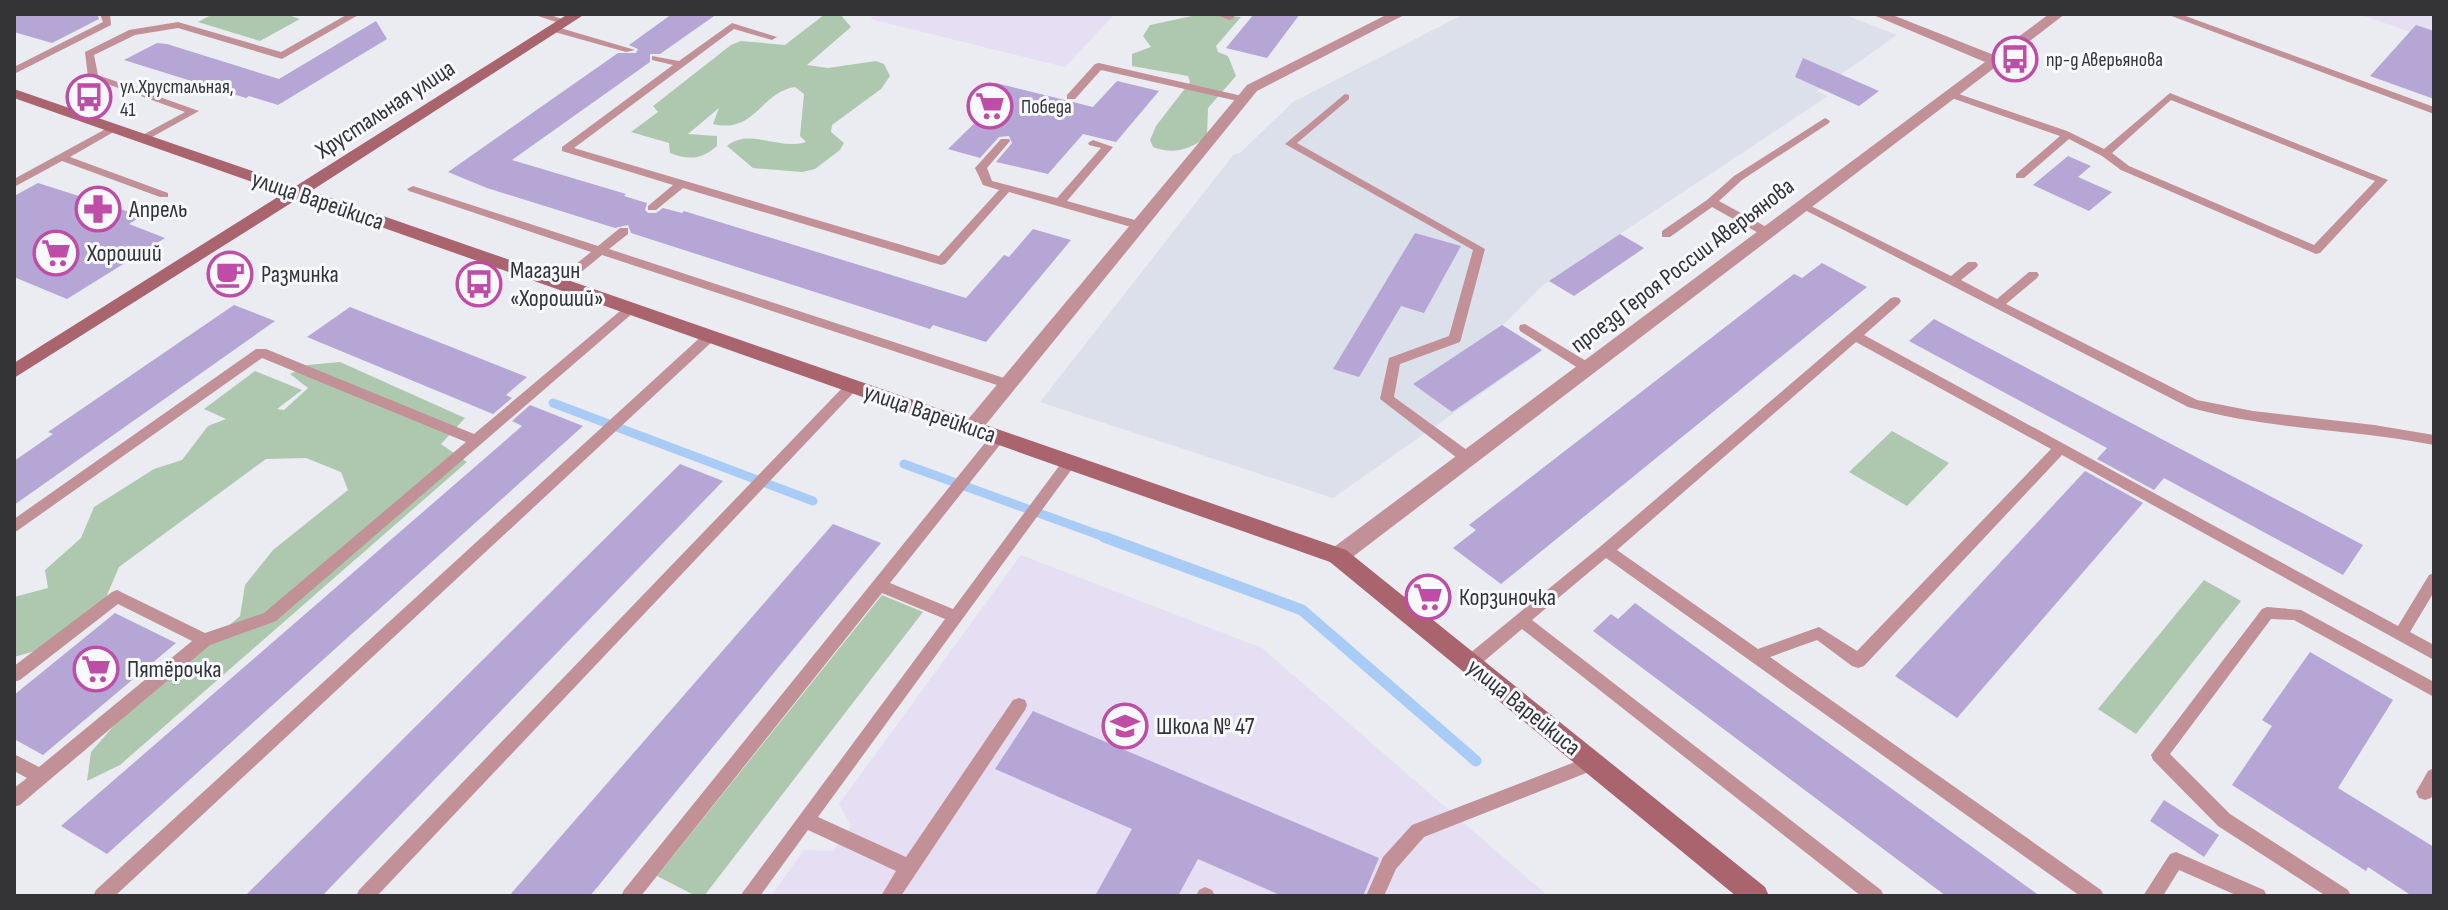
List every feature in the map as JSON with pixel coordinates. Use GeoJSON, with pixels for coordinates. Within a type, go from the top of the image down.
{"type":"FeatureCollection","features":[{"type":"Feature","properties":{"kind":"main road","name":"Хрустальная улица"},"geometry":{"type":"LineString","coordinates":[[14,372],[566,22]]}},
{"type":"Feature","properties":{"kind":"main road","name":"улица Варейкиса"},"geometry":{"type":"LineString","coordinates":[[14,93],[1338,556],[1756,896]]}},
{"type":"Feature","properties":{"kind":"street"},"geometry":{"type":"LineString","coordinates":[[972,428],[1252,88],[1399,14]]}},
{"type":"Feature","properties":{"kind":"street"},"geometry":{"type":"LineString","coordinates":[[1878,14],[1995,61]]}},
{"type":"Feature","properties":{"kind":"street","name":"проезд Героя России Аверьянова"},"geometry":{"type":"LineString","coordinates":[[1338,556],[2058,14]]}},
{"type":"Feature","properties":{"kind":"lane"},"geometry":{"type":"LineString","coordinates":[[14,71],[108,23],[105,14]]}},
{"type":"Feature","properties":{"kind":"lane"},"geometry":{"type":"LineString","coordinates":[[143,139],[194,111],[93,77],[89,54],[132,32],[178,25],[282,56],[355,14]]}},
{"type":"Feature","properties":{"kind":"lane"},"geometry":{"type":"LineString","coordinates":[[537,14],[566,22],[630,50]]}},
{"type":"Feature","properties":{"kind":"lane"},"geometry":{"type":"LineString","coordinates":[[2171,14],[2434,111]]}},
{"type":"Feature","properties":{"kind":"lane"},"geometry":{"type":"LineString","coordinates":[[772,37],[732,26],[566,149],[941,261],[1007,188]]}},
{"type":"Feature","properties":{"kind":"lane"},"geometry":{"type":"LineString","coordinates":[[656,58],[680,64]]}},
{"type":"Feature","properties":{"kind":"lane"},"geometry":{"type":"LineString","coordinates":[[1071,97],[1099,66],[1242,99]]}},
{"type":"Feature","properties":{"kind":"lane"},"geometry":{"type":"LineString","coordinates":[[1950,94],[2107,152],[2125,168],[2316,250],[2382,180],[2170,96],[2107,152]]}},
{"type":"Feature","properties":{"kind":"lane"},"geometry":{"type":"LineString","coordinates":[[1345,97],[1290,144],[1479,249],[1455,339],[1394,361],[1387,399],[1466,457]]}},
{"type":"Feature","properties":{"kind":"lane"},"geometry":{"type":"LineString","coordinates":[[1666,234],[1738,178],[1825,121]]}},
{"type":"Feature","properties":{"kind":"lane"},"geometry":{"type":"LineString","coordinates":[[14,184],[113,128]]}},
{"type":"Feature","properties":{"kind":"lane"},"geometry":{"type":"LineString","coordinates":[[2020,176],[2067,135]]}},
{"type":"Feature","properties":{"kind":"lane"},"geometry":{"type":"LineString","coordinates":[[1005,141],[981,168],[987,183],[1138,225]]}},
{"type":"Feature","properties":{"kind":"lane"},"geometry":{"type":"LineString","coordinates":[[1060,202],[1108,147],[1093,143]]}},
{"type":"Feature","properties":{"kind":"lane"},"geometry":{"type":"LineString","coordinates":[[61,157],[164,195]]}},
{"type":"Feature","properties":{"kind":"lane"},"geometry":{"type":"LineString","coordinates":[[652,208],[682,183]]}},
{"type":"Feature","properties":{"kind":"lane"},"geometry":{"type":"LineString","coordinates":[[413,189],[1008,384]]}},
{"type":"Feature","properties":{"kind":"lane"},"geometry":{"type":"LineString","coordinates":[[1711,202],[1766,232]]}},
{"type":"Feature","properties":{"kind":"lane"},"geometry":{"type":"LineString","coordinates":[[1803,205],[2193,404],[2236,415],[2383,428],[2434,440]]}},
{"type":"Feature","properties":{"kind":"lane"},"geometry":{"type":"LineString","coordinates":[[559,284],[624,231]]}},
{"type":"Feature","properties":{"kind":"lane"},"geometry":{"type":"LineString","coordinates":[[1952,281],[1972,265]]}},
{"type":"Feature","properties":{"kind":"lane"},"geometry":{"type":"LineString","coordinates":[[1998,304],[2033,275]]}},
{"type":"Feature","properties":{"kind":"lane"},"geometry":{"type":"LineString","coordinates":[[1470,663],[1895,301]]}},
{"type":"Feature","properties":{"kind":"lane"},"geometry":{"type":"LineString","coordinates":[[14,799],[204,640],[270,617],[630,309]]}},
{"type":"Feature","properties":{"kind":"lane"},"geometry":{"type":"LineString","coordinates":[[1525,328],[1586,367]]}},
{"type":"Feature","properties":{"kind":"lane"},"geometry":{"type":"LineString","coordinates":[[102,896],[710,336]]}},
{"type":"Feature","properties":{"kind":"lane"},"geometry":{"type":"LineString","coordinates":[[1856,336],[2434,653]]}},
{"type":"Feature","properties":{"kind":"lane"},"geometry":{"type":"LineString","coordinates":[[14,527],[261,352],[477,441]]}},
{"type":"Feature","properties":{"kind":"lane"},"geometry":{"type":"LineString","coordinates":[[365,896],[852,386]]}},
{"type":"Feature","properties":{"kind":"lane"},"geometry":{"type":"LineString","coordinates":[[630,896],[998,437]]}},
{"type":"Feature","properties":{"kind":"lane"},"geometry":{"type":"LineString","coordinates":[[1756,656],[1819,633],[1858,661],[2060,449]]}},
{"type":"Feature","properties":{"kind":"lane"},"geometry":{"type":"LineString","coordinates":[[749,896],[1070,462]]}},
{"type":"Feature","properties":{"kind":"lane"},"geometry":{"type":"LineString","coordinates":[[1606,550],[2095,896]]}},
{"type":"Feature","properties":{"kind":"lane"},"geometry":{"type":"LineString","coordinates":[[2401,634],[2434,579]]}},
{"type":"Feature","properties":{"kind":"lane"},"geometry":{"type":"LineString","coordinates":[[879,585],[956,617]]}},
{"type":"Feature","properties":{"kind":"lane"},"geometry":{"type":"LineString","coordinates":[[14,675],[117,596],[204,640]]}},
{"type":"Feature","properties":{"kind":"lane"},"geometry":{"type":"LineString","coordinates":[[2342,896],[2320,890],[2224,820],[2159,755],[2267,613],[2296,614],[2434,690]]}},
{"type":"Feature","properties":{"kind":"lane"},"geometry":{"type":"LineString","coordinates":[[1521,620],[1875,896]]}},
{"type":"Feature","properties":{"kind":"lane"},"geometry":{"type":"LineString","coordinates":[[890,896],[1019,705]]}},
{"type":"Feature","properties":{"kind":"lane"},"geometry":{"type":"LineString","coordinates":[[14,762],[41,777]]}},
{"type":"Feature","properties":{"kind":"lane"},"geometry":{"type":"LineString","coordinates":[[1375,896],[1389,863],[1418,831],[1593,763]]}},
{"type":"Feature","properties":{"kind":"lane"},"geometry":{"type":"LineString","coordinates":[[2425,792],[2434,776]]}},
{"type":"Feature","properties":{"kind":"lane"},"geometry":{"type":"LineString","coordinates":[[806,820],[909,868]]}},
{"type":"Feature","properties":{"kind":"lane"},"geometry":{"type":"LineString","coordinates":[[2152,896],[2176,860],[2258,896]]}},
{"type":"Feature","properties":{"kind":"shaded area"},"geometry":{"type":"Polygon","coordinates":[[[876,14],[1115,14],[1065,67],[870,19],[876,14]]]}},
{"type":"Feature","properties":{"kind":"shaded area"},"geometry":{"type":"Polygon","coordinates":[[[1464,14],[1843,14],[1897,35],[1817,91],[1828,96],[1543,285],[1503,325],[1542,351],[1333,498],[1040,402],[1234,154],[1240,153],[1293,102],[1464,14]]]}},
{"type":"Feature","properties":{"kind":"shaded area"},"geometry":{"type":"Polygon","coordinates":[[[2357,14],[2434,14],[2434,40],[2364,16],[2357,14]]]}},
{"type":"Feature","properties":{"kind":"shaded area","name":"Школа № 47"},"geometry":{"type":"Polygon","coordinates":[[[1021,555],[1262,648],[1548,896],[771,896],[804,850],[833,851],[851,826],[839,804],[1021,555]]]}},
{"type":"Feature","properties":{"kind":"green space"},"geometry":{"type":"Polygon","coordinates":[[[213,14],[285,14],[300,19],[260,41],[198,22],[213,14]]]}},
{"type":"Feature","properties":{"kind":"green space"},"geometry":{"type":"Polygon","coordinates":[[[825,14],[840,14],[851,27],[807,65],[828,68],[876,61],[884,64],[890,76],[881,89],[832,125],[831,132],[844,143],[840,150],[815,169],[802,172],[753,168],[727,146],[745,139],[786,144],[806,142],[800,136],[804,94],[795,87],[783,90],[739,123],[713,124],[719,108],[688,134],[717,136],[717,146],[700,156],[689,158],[670,153],[669,143],[631,132],[658,112],[653,106],[731,45],[741,41],[785,45],[825,14]]]}},
{"type":"Feature","properties":{"kind":"green space"},"geometry":{"type":"Polygon","coordinates":[[[1201,14],[1241,17],[1216,46],[1218,52],[1228,56],[1236,76],[1208,108],[1207,137],[1182,150],[1153,147],[1150,140],[1156,126],[1190,82],[1188,76],[1132,66],[1132,54],[1151,47],[1143,36],[1150,25],[1201,14]]]}},
{"type":"Feature","properties":{"kind":"green space"},"geometry":{"type":"Polygon","coordinates":[[[340,362],[465,418],[441,444],[467,462],[120,765],[87,781],[91,752],[118,721],[240,616],[245,585],[273,550],[348,490],[341,472],[306,458],[266,459],[119,567],[99,614],[60,644],[14,657],[14,597],[48,588],[45,570],[81,538],[94,507],[154,469],[182,460],[208,426],[226,419],[204,409],[255,371],[302,390],[277,409],[284,410],[308,388],[290,374],[307,365],[340,362]]]}},
{"type":"Feature","properties":{"kind":"green space"},"geometry":{"type":"Polygon","coordinates":[[[1892,431],[1949,463],[1907,506],[1849,472],[1892,431]]]}},
{"type":"Feature","properties":{"kind":"green space"},"geometry":{"type":"Polygon","coordinates":[[[2204,580],[2241,601],[2136,734],[2098,709],[2204,580]]]}},
{"type":"Feature","properties":{"kind":"green space"},"geometry":{"type":"Polygon","coordinates":[[[882,595],[923,612],[704,896],[696,896],[657,876],[882,595]]]}},
{"type":"Feature","properties":{"kind":"building"},"geometry":{"type":"Polygon","coordinates":[[[14,14],[97,14],[99,19],[52,43],[14,32],[14,14]]]}},
{"type":"Feature","properties":{"kind":"building"},"geometry":{"type":"Polygon","coordinates":[[[672,14],[717,14],[660,54],[650,54],[650,62],[512,160],[626,194],[624,196],[647,203],[645,210],[648,213],[656,213],[663,208],[684,211],[966,298],[1004,255],[1009,257],[1033,229],[1071,240],[986,342],[933,325],[930,329],[631,233],[628,225],[615,228],[487,188],[448,172],[618,53],[636,53],[638,49],[629,45],[672,14]]]}},
{"type":"Feature","properties":{"kind":"building"},"geometry":{"type":"Polygon","coordinates":[[[1254,14],[1300,14],[1267,58],[1226,48],[1254,14]]]}},
{"type":"Feature","properties":{"kind":"building"},"geometry":{"type":"Polygon","coordinates":[[[376,21],[387,39],[278,105],[124,60],[157,43],[167,44],[279,79],[376,21]]]}},
{"type":"Feature","properties":{"kind":"building"},"geometry":{"type":"Polygon","coordinates":[[[2416,25],[2434,31],[2434,99],[2370,76],[2416,25]]]}},
{"type":"Feature","properties":{"kind":"building"},"geometry":{"type":"Polygon","coordinates":[[[1803,58],[1879,91],[1859,106],[1795,77],[1803,58]]]}},
{"type":"Feature","properties":{"kind":"building"},"geometry":{"type":"Polygon","coordinates":[[[1117,81],[1159,91],[1116,142],[1083,134],[1048,174],[996,162],[1012,143],[1009,136],[999,137],[980,158],[948,149],[986,112],[971,108],[996,83],[1093,107],[1117,81]]]}},
{"type":"Feature","properties":{"kind":"building"},"geometry":{"type":"Polygon","coordinates":[[[2068,156],[2091,166],[2078,177],[2112,192],[2089,211],[2033,185],[2068,156]]]}},
{"type":"Feature","properties":{"kind":"building"},"geometry":{"type":"Polygon","coordinates":[[[38,183],[142,216],[129,224],[165,238],[67,299],[14,277],[14,196],[38,183]]]}},
{"type":"Feature","properties":{"kind":"building"},"geometry":{"type":"Polygon","coordinates":[[[1415,233],[1461,246],[1424,313],[1401,306],[1359,377],[1333,369],[1415,233]]]}},
{"type":"Feature","properties":{"kind":"building"},"geometry":{"type":"Polygon","coordinates":[[[1620,234],[1644,248],[1574,296],[1549,281],[1620,234]]]}},
{"type":"Feature","properties":{"kind":"building"},"geometry":{"type":"Polygon","coordinates":[[[1822,263],[1867,287],[1501,584],[1453,548],[1476,530],[1469,525],[1794,274],[1802,278],[1822,263]]]}},
{"type":"Feature","properties":{"kind":"building"},"geometry":{"type":"Polygon","coordinates":[[[234,305],[275,321],[14,505],[14,461],[53,434],[48,432],[234,305]]]}},
{"type":"Feature","properties":{"kind":"building"},"geometry":{"type":"Polygon","coordinates":[[[350,307],[527,377],[506,395],[512,398],[493,414],[307,337],[350,307]]]}},
{"type":"Feature","properties":{"kind":"building"},"geometry":{"type":"Polygon","coordinates":[[[1934,319],[2363,545],[2343,575],[2164,478],[2154,490],[2097,459],[2107,448],[1909,341],[1934,319]]]}},
{"type":"Feature","properties":{"kind":"building"},"geometry":{"type":"Polygon","coordinates":[[[1502,325],[1542,350],[1452,412],[1413,384],[1502,325]]]}},
{"type":"Feature","properties":{"kind":"building"},"geometry":{"type":"Polygon","coordinates":[[[530,405],[583,426],[107,854],[61,826],[522,426],[512,421],[530,405]]]}},
{"type":"Feature","properties":{"kind":"building"},"geometry":{"type":"Polygon","coordinates":[[[680,464],[723,481],[322,896],[245,896],[680,464]]]}},
{"type":"Feature","properties":{"kind":"building"},"geometry":{"type":"Polygon","coordinates":[[[2085,471],[2143,503],[1957,718],[1895,676],[2085,471]]]}},
{"type":"Feature","properties":{"kind":"building"},"geometry":{"type":"Polygon","coordinates":[[[833,524],[881,543],[590,896],[509,896],[833,524]]]}},
{"type":"Feature","properties":{"kind":"building"},"geometry":{"type":"Polygon","coordinates":[[[1635,603],[2040,896],[1946,896],[1593,631],[1611,614],[1618,619],[1635,603]]]}},
{"type":"Feature","properties":{"kind":"building","name":"Пятёрочка"},"geometry":{"type":"Polygon","coordinates":[[[115,613],[176,643],[43,755],[14,739],[14,695],[115,613]]]}},
{"type":"Feature","properties":{"kind":"building"},"geometry":{"type":"Polygon","coordinates":[[[2310,652],[2393,700],[2338,788],[2434,847],[2434,896],[2412,896],[2368,867],[2366,871],[2232,785],[2272,726],[2262,720],[2310,652]]]}},
{"type":"Feature","properties":{"kind":"building"},"geometry":{"type":"Polygon","coordinates":[[[1033,711],[1379,858],[1363,896],[1282,896],[1198,859],[1178,896],[1095,896],[1132,829],[995,769],[1033,711]]]}},
{"type":"Feature","properties":{"kind":"building"},"geometry":{"type":"Polygon","coordinates":[[[2164,800],[2219,835],[2204,857],[2150,821],[2164,800]]]}},
{"type":"Feature","properties":{"kind":"waterway"},"geometry":{"type":"LineString","coordinates":[[553,403],[813,501]]}},
{"type":"Feature","properties":{"kind":"waterway"},"geometry":{"type":"LineString","coordinates":[[904,464],[1110,539]]}},
{"type":"Feature","properties":{"kind":"waterway"},"geometry":{"type":"LineString","coordinates":[[1104,537],[1302,610],[1476,761]]}},
{"type":"Feature","properties":{"kind":"place","name":"пр-д Аверьянова"},"geometry":{"type":"Point","coordinates":[2015,59]}},
{"type":"Feature","properties":{"kind":"place","name":"ул.Хрустальная, 41"},"geometry":{"type":"Point","coordinates":[89,97]}},
{"type":"Feature","properties":{"kind":"place","name":"Победа"},"geometry":{"type":"Point","coordinates":[990,106]}},
{"type":"Feature","properties":{"kind":"place","name":"Апрель"},"geometry":{"type":"Point","coordinates":[98,209]}},
{"type":"Feature","properties":{"kind":"place","name":"Хороший"},"geometry":{"type":"Point","coordinates":[56,253]}},
{"type":"Feature","properties":{"kind":"place","name":"Разминка"},"geometry":{"type":"Point","coordinates":[230,274]}},
{"type":"Feature","properties":{"kind":"place","name":"Магазин «Хороший»"},"geometry":{"type":"Point","coordinates":[479,284]}},
{"type":"Feature","properties":{"kind":"place","name":"Корзиночка"},"geometry":{"type":"Point","coordinates":[1428,597]}},
{"type":"Feature","properties":{"kind":"place","name":"Пятёрочка"},"geometry":{"type":"Point","coordinates":[96,669]}},
{"type":"Feature","properties":{"kind":"place","name":"Школа № 47"},"geometry":{"type":"Point","coordinates":[1125,726]}}]}
